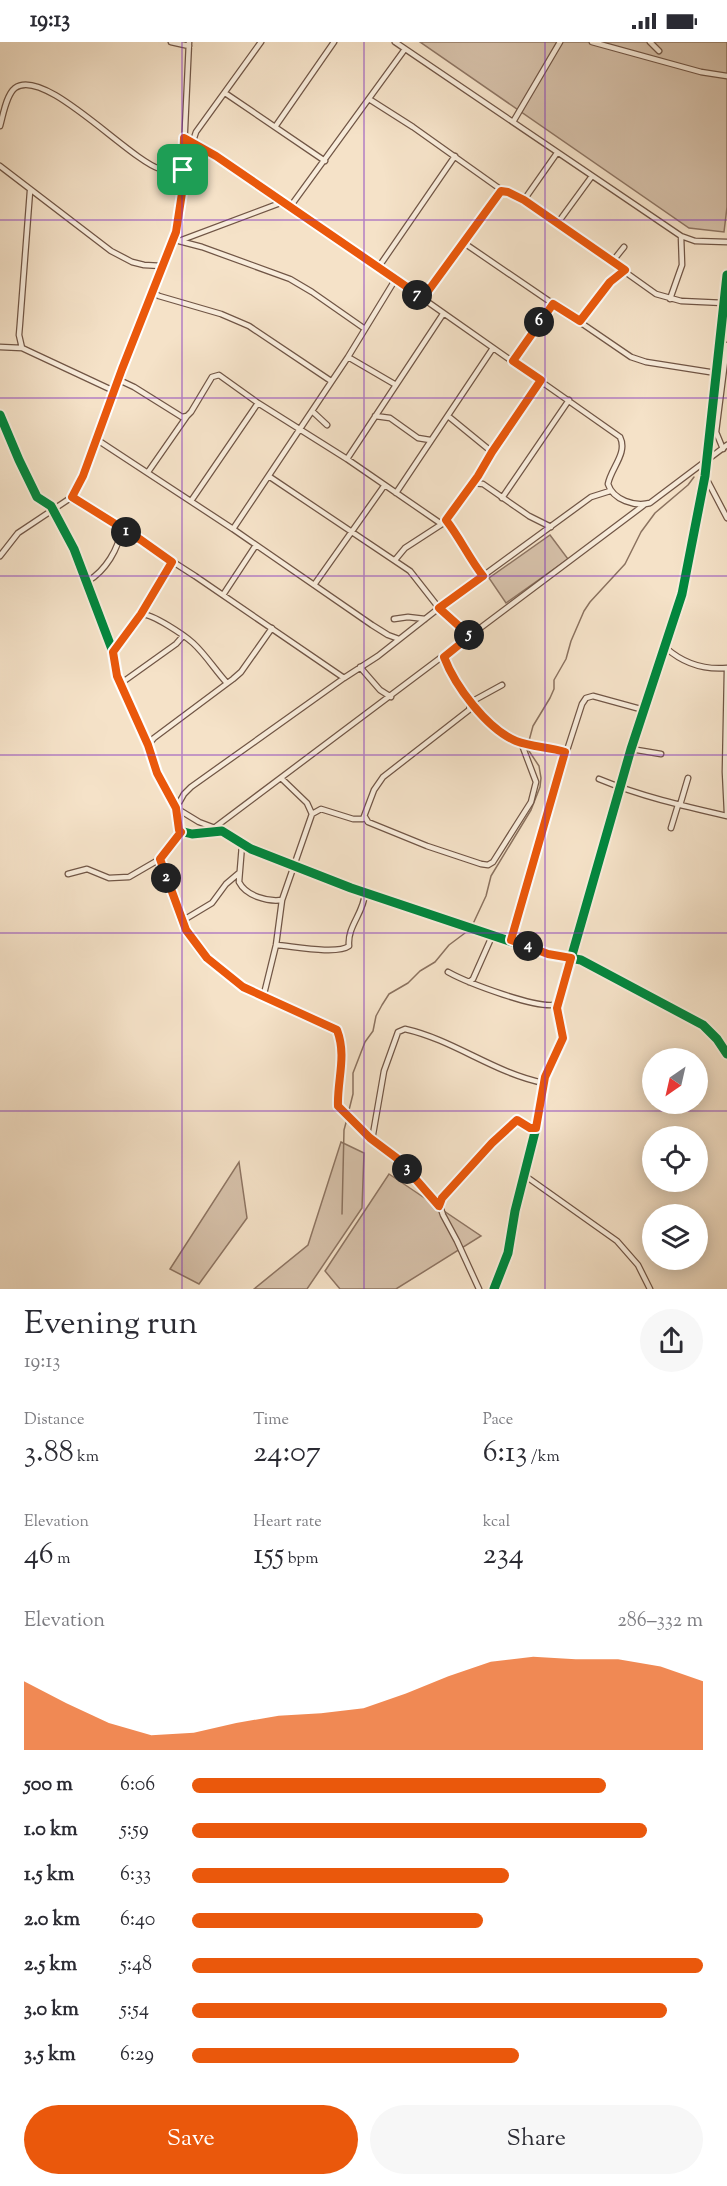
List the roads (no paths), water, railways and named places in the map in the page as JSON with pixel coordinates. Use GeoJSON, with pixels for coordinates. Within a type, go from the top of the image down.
{"type":"FeatureCollection","features":[{"type":"Feature","properties":{"kind":"street"},"geometry":{"type":"LineString","coordinates":[[0,556],[18,534],[72,497],[78,488],[162,266],[176,241],[180,216],[189,44],[171,42]]}},
{"type":"Feature","properties":{"kind":"street"},"geometry":{"type":"LineString","coordinates":[[193,141],[196,132],[261,42]]}},
{"type":"Feature","properties":{"kind":"street"},"geometry":{"type":"LineString","coordinates":[[276,127],[334,42]]}},
{"type":"Feature","properties":{"kind":"street"},"geometry":{"type":"LineString","coordinates":[[395,42],[681,236],[695,241],[727,242]]}},
{"type":"Feature","properties":{"kind":"street"},"geometry":{"type":"LineString","coordinates":[[513,122],[560,42]]}},
{"type":"Feature","properties":{"kind":"street"},"geometry":{"type":"LineString","coordinates":[[592,42],[701,72],[727,76]]}},
{"type":"Feature","properties":{"kind":"street"},"geometry":{"type":"LineString","coordinates":[[650,42],[658,51]]}},
{"type":"Feature","properties":{"kind":"street"},"geometry":{"type":"LineString","coordinates":[[290,207],[369,99],[402,46]]}},
{"type":"Feature","properties":{"kind":"street"},"geometry":{"type":"LineString","coordinates":[[0,126],[12,91],[19,86],[35,86],[69,103],[155,167],[166,171],[183,170]]}},
{"type":"Feature","properties":{"kind":"street"},"geometry":{"type":"LineString","coordinates":[[225,93],[325,161]]}},
{"type":"Feature","properties":{"kind":"street"},"geometry":{"type":"LineString","coordinates":[[369,99],[503,191],[524,200],[625,270],[651,291],[670,299],[692,303],[724,303]]}},
{"type":"Feature","properties":{"kind":"street"},"geometry":{"type":"LineString","coordinates":[[184,138],[193,141],[378,267],[621,438],[623,443],[621,451],[608,480],[610,491]]}},
{"type":"Feature","properties":{"kind":"street"},"geometry":{"type":"LineString","coordinates":[[524,200],[557,153]]}},
{"type":"Feature","properties":{"kind":"street"},"geometry":{"type":"LineString","coordinates":[[378,267],[455,156]]}},
{"type":"Feature","properties":{"kind":"street"},"geometry":{"type":"LineString","coordinates":[[0,166],[30,191],[122,257],[144,265],[162,266]]}},
{"type":"Feature","properties":{"kind":"street"},"geometry":{"type":"LineString","coordinates":[[557,224],[592,176]]}},
{"type":"Feature","properties":{"kind":"street"},"geometry":{"type":"LineString","coordinates":[[22,348],[19,335],[30,191]]}},
{"type":"Feature","properties":{"kind":"street"},"geometry":{"type":"LineString","coordinates":[[423,298],[497,195],[503,191]]}},
{"type":"Feature","properties":{"kind":"street"},"geometry":{"type":"LineString","coordinates":[[176,241],[283,202]]}},
{"type":"Feature","properties":{"kind":"street"},"geometry":{"type":"LineString","coordinates":[[670,299],[680,273],[681,236]]}},
{"type":"Feature","properties":{"kind":"street"},"geometry":{"type":"LineString","coordinates":[[176,241],[202,247],[290,279],[365,329]]}},
{"type":"Feature","properties":{"kind":"street"},"geometry":{"type":"LineString","coordinates":[[682,246],[695,241]]}},
{"type":"Feature","properties":{"kind":"street"},"geometry":{"type":"LineString","coordinates":[[464,243],[635,359],[716,373]]}},
{"type":"Feature","properties":{"kind":"street"},"geometry":{"type":"LineString","coordinates":[[612,262],[624,247]]}},
{"type":"Feature","properties":{"kind":"street"},"geometry":{"type":"LineString","coordinates":[[580,321],[610,282],[625,270]]}},
{"type":"Feature","properties":{"kind":"street"},"geometry":{"type":"LineString","coordinates":[[495,1289],[508,1252],[544,1083],[563,1038],[557,1012],[558,1004],[631,749],[682,594],[705,476],[727,275]]}},
{"type":"Feature","properties":{"kind":"street"},"geometry":{"type":"LineString","coordinates":[[233,529],[270,477],[395,280]]}},
{"type":"Feature","properties":{"kind":"street"},"geometry":{"type":"LineString","coordinates":[[152,292],[221,314],[249,326],[331,381]]}},
{"type":"Feature","properties":{"kind":"street"},"geometry":{"type":"LineString","coordinates":[[513,361],[553,304]]}},
{"type":"Feature","properties":{"kind":"street"},"geometry":{"type":"LineString","coordinates":[[347,459],[443,314]]}},
{"type":"Feature","properties":{"kind":"street"},"geometry":{"type":"LineString","coordinates":[[210,832],[645,504],[672,488],[725,447],[716,432],[727,345]]}},
{"type":"Feature","properties":{"kind":"street"},"geometry":{"type":"LineString","coordinates":[[0,348],[22,348],[114,392]]}},
{"type":"Feature","properties":{"kind":"street"},"geometry":{"type":"LineString","coordinates":[[396,493],[493,348]]}},
{"type":"Feature","properties":{"kind":"street"},"geometry":{"type":"LineString","coordinates":[[348,357],[396,385]]}},
{"type":"Feature","properties":{"kind":"street"},"geometry":{"type":"LineString","coordinates":[[148,472],[216,374],[347,459],[437,522],[444,522],[457,534],[483,576]]}},
{"type":"Feature","properties":{"kind":"street"},"geometry":{"type":"LineString","coordinates":[[119,380],[134,387],[175,414],[187,416]]}},
{"type":"Feature","properties":{"kind":"street"},"geometry":{"type":"LineString","coordinates":[[395,560],[405,548],[444,522],[478,476],[541,380]]}},
{"type":"Feature","properties":{"kind":"street"},"geometry":{"type":"LineString","coordinates":[[502,498],[569,400]]}},
{"type":"Feature","properties":{"kind":"street"},"geometry":{"type":"LineString","coordinates":[[191,501],[258,403]]}},
{"type":"Feature","properties":{"kind":"street"},"geometry":{"type":"LineString","coordinates":[[312,411],[327,425]]}},
{"type":"Feature","properties":{"kind":"street"},"geometry":{"type":"LineString","coordinates":[[0,415],[37,497],[48,503],[53,510],[88,581],[113,652],[120,684],[148,745],[157,773],[176,808],[181,832]]}},
{"type":"Feature","properties":{"kind":"street"},"geometry":{"type":"LineString","coordinates":[[375,416],[390,418],[418,438],[430,440]]}},
{"type":"Feature","properties":{"kind":"street"},"geometry":{"type":"LineString","coordinates":[[448,416],[492,452]]}},
{"type":"Feature","properties":{"kind":"street"},"geometry":{"type":"LineString","coordinates":[[96,439],[384,632],[399,639]]}},
{"type":"Feature","properties":{"kind":"street"},"geometry":{"type":"LineString","coordinates":[[478,476],[483,484],[502,498],[551,527]]}},
{"type":"Feature","properties":{"kind":"street"},"geometry":{"type":"LineString","coordinates":[[705,476],[727,519]]}},
{"type":"Feature","properties":{"kind":"street"},"geometry":{"type":"LineString","coordinates":[[270,477],[395,560],[415,576],[439,608],[470,636]]}},
{"type":"Feature","properties":{"kind":"street"},"geometry":{"type":"LineString","coordinates":[[473,483],[483,484]]}},
{"type":"Feature","properties":{"kind":"street"},"geometry":{"type":"LineString","coordinates":[[314,585],[384,486]]}},
{"type":"Feature","properties":{"kind":"street"},"geometry":{"type":"LineString","coordinates":[[176,808],[191,787],[399,639],[591,496],[610,491],[629,502],[645,504]]}},
{"type":"Feature","properties":{"kind":"street"},"geometry":{"type":"LineString","coordinates":[[72,497],[141,540],[344,678]]}},
{"type":"Feature","properties":{"kind":"street"},"geometry":{"type":"LineString","coordinates":[[88,581],[99,575],[103,569],[118,542],[121,529]]}},
{"type":"Feature","properties":{"kind":"street"},"geometry":{"type":"LineString","coordinates":[[223,595],[256,545]]}},
{"type":"Feature","properties":{"kind":"street"},"geometry":{"type":"LineString","coordinates":[[113,652],[141,614],[172,562]]}},
{"type":"Feature","properties":{"kind":"street"},"geometry":{"type":"LineString","coordinates":[[141,614],[147,614],[194,644],[227,683]]}},
{"type":"Feature","properties":{"kind":"street"},"geometry":{"type":"LineString","coordinates":[[394,619],[408,617],[425,619]]}},
{"type":"Feature","properties":{"kind":"street"},"geometry":{"type":"LineString","coordinates":[[148,745],[153,738],[241,672],[272,628]]}},
{"type":"Feature","properties":{"kind":"street"},"geometry":{"type":"LineString","coordinates":[[120,684],[168,650],[183,636]]}},
{"type":"Feature","properties":{"kind":"street"},"geometry":{"type":"LineString","coordinates":[[598,779],[679,805],[727,815],[725,772],[727,670],[711,669],[686,662],[666,648]]}},
{"type":"Feature","properties":{"kind":"street"},"geometry":{"type":"LineString","coordinates":[[444,657],[471,702],[495,729],[519,742],[565,752]]}},
{"type":"Feature","properties":{"kind":"street"},"geometry":{"type":"LineString","coordinates":[[360,667],[380,690],[391,697]]}},
{"type":"Feature","properties":{"kind":"street"},"geometry":{"type":"LineString","coordinates":[[365,817],[374,790],[383,777],[468,712],[471,702],[502,685]]}},
{"type":"Feature","properties":{"kind":"street"},"geometry":{"type":"LineString","coordinates":[[511,940],[565,752],[584,701],[588,697],[599,697],[644,710]]}},
{"type":"Feature","properties":{"kind":"street"},"geometry":{"type":"LineString","coordinates":[[365,817],[368,822],[427,846],[478,863],[491,864],[520,821],[535,790],[535,777],[519,742]]}},
{"type":"Feature","properties":{"kind":"street"},"geometry":{"type":"LineString","coordinates":[[631,749],[662,754]]}},
{"type":"Feature","properties":{"kind":"street"},"geometry":{"type":"LineString","coordinates":[[281,778],[307,803],[312,814]]}},
{"type":"Feature","properties":{"kind":"street"},"geometry":{"type":"LineString","coordinates":[[671,828],[688,778]]}},
{"type":"Feature","properties":{"kind":"street"},"geometry":{"type":"LineString","coordinates":[[176,808],[199,822],[215,828]]}},
{"type":"Feature","properties":{"kind":"street"},"geometry":{"type":"LineString","coordinates":[[263,998],[276,945],[282,900],[312,814],[321,809],[354,819],[365,817]]}},
{"type":"Feature","properties":{"kind":"street"},"geometry":{"type":"LineString","coordinates":[[224,821],[227,834]]}},
{"type":"Feature","properties":{"kind":"street"},"geometry":{"type":"LineString","coordinates":[[181,832],[192,834],[218,830],[264,855],[364,892],[548,954],[585,961],[703,1025],[727,1054]]}},
{"type":"Feature","properties":{"kind":"street"},"geometry":{"type":"LineString","coordinates":[[68,874],[90,869],[102,877],[123,878],[135,874],[160,859],[181,832]]}},
{"type":"Feature","properties":{"kind":"street"},"geometry":{"type":"LineString","coordinates":[[242,844],[239,882],[247,891],[270,900],[282,900]]}},
{"type":"Feature","properties":{"kind":"street"},"geometry":{"type":"LineString","coordinates":[[160,859],[182,921],[194,943],[212,962],[233,981],[263,998],[285,1005],[337,1030],[343,1060],[337,1093],[338,1106],[372,1140],[398,1159],[439,1206],[479,1289]]}},
{"type":"Feature","properties":{"kind":"street"},"geometry":{"type":"LineString","coordinates":[[182,921],[212,903],[226,884],[239,873]]}},
{"type":"Feature","properties":{"kind":"street"},"geometry":{"type":"LineString","coordinates":[[276,945],[328,950],[347,948],[349,946],[348,934],[361,910],[364,892]]}},
{"type":"Feature","properties":{"kind":"street"},"geometry":{"type":"LineString","coordinates":[[467,983],[473,979],[492,934]]}},
{"type":"Feature","properties":{"kind":"street"},"geometry":{"type":"LineString","coordinates":[[448,972],[467,983],[545,1006],[558,1004]]}},
{"type":"Feature","properties":{"kind":"street"},"geometry":{"type":"LineString","coordinates":[[372,1140],[384,1071],[398,1032],[405,1029],[461,1051],[505,1073],[544,1083]]}},
{"type":"Feature","properties":{"kind":"street"},"geometry":{"type":"LineString","coordinates":[[439,1206],[442,1198],[487,1148],[517,1120],[530,1128],[536,1128]]}},
{"type":"Feature","properties":{"kind":"street"},"geometry":{"type":"LineString","coordinates":[[524,1174],[625,1248],[638,1265],[650,1289]]}},
{"type":"Feature","properties":{"kind":"waterway"},"geometry":{"type":"LineString","coordinates":[[472,926],[486,896],[491,876],[531,810],[540,787],[539,766],[527,748],[533,726],[554,689],[554,680],[566,659],[584,611],[625,564],[641,532],[655,513],[688,485],[694,477]]}},
{"type":"Feature","properties":{"kind":"waterway"},"geometry":{"type":"LineString","coordinates":[[348,1114],[353,1094],[353,1073],[365,1042],[373,1031],[376,1016],[389,994],[408,983],[420,971],[435,962],[449,945],[469,930]]}},
{"type":"Feature","properties":{"kind":"waterway"},"geometry":{"type":"LineString","coordinates":[[342,1214],[344,1130],[347,1119]]}}]}
